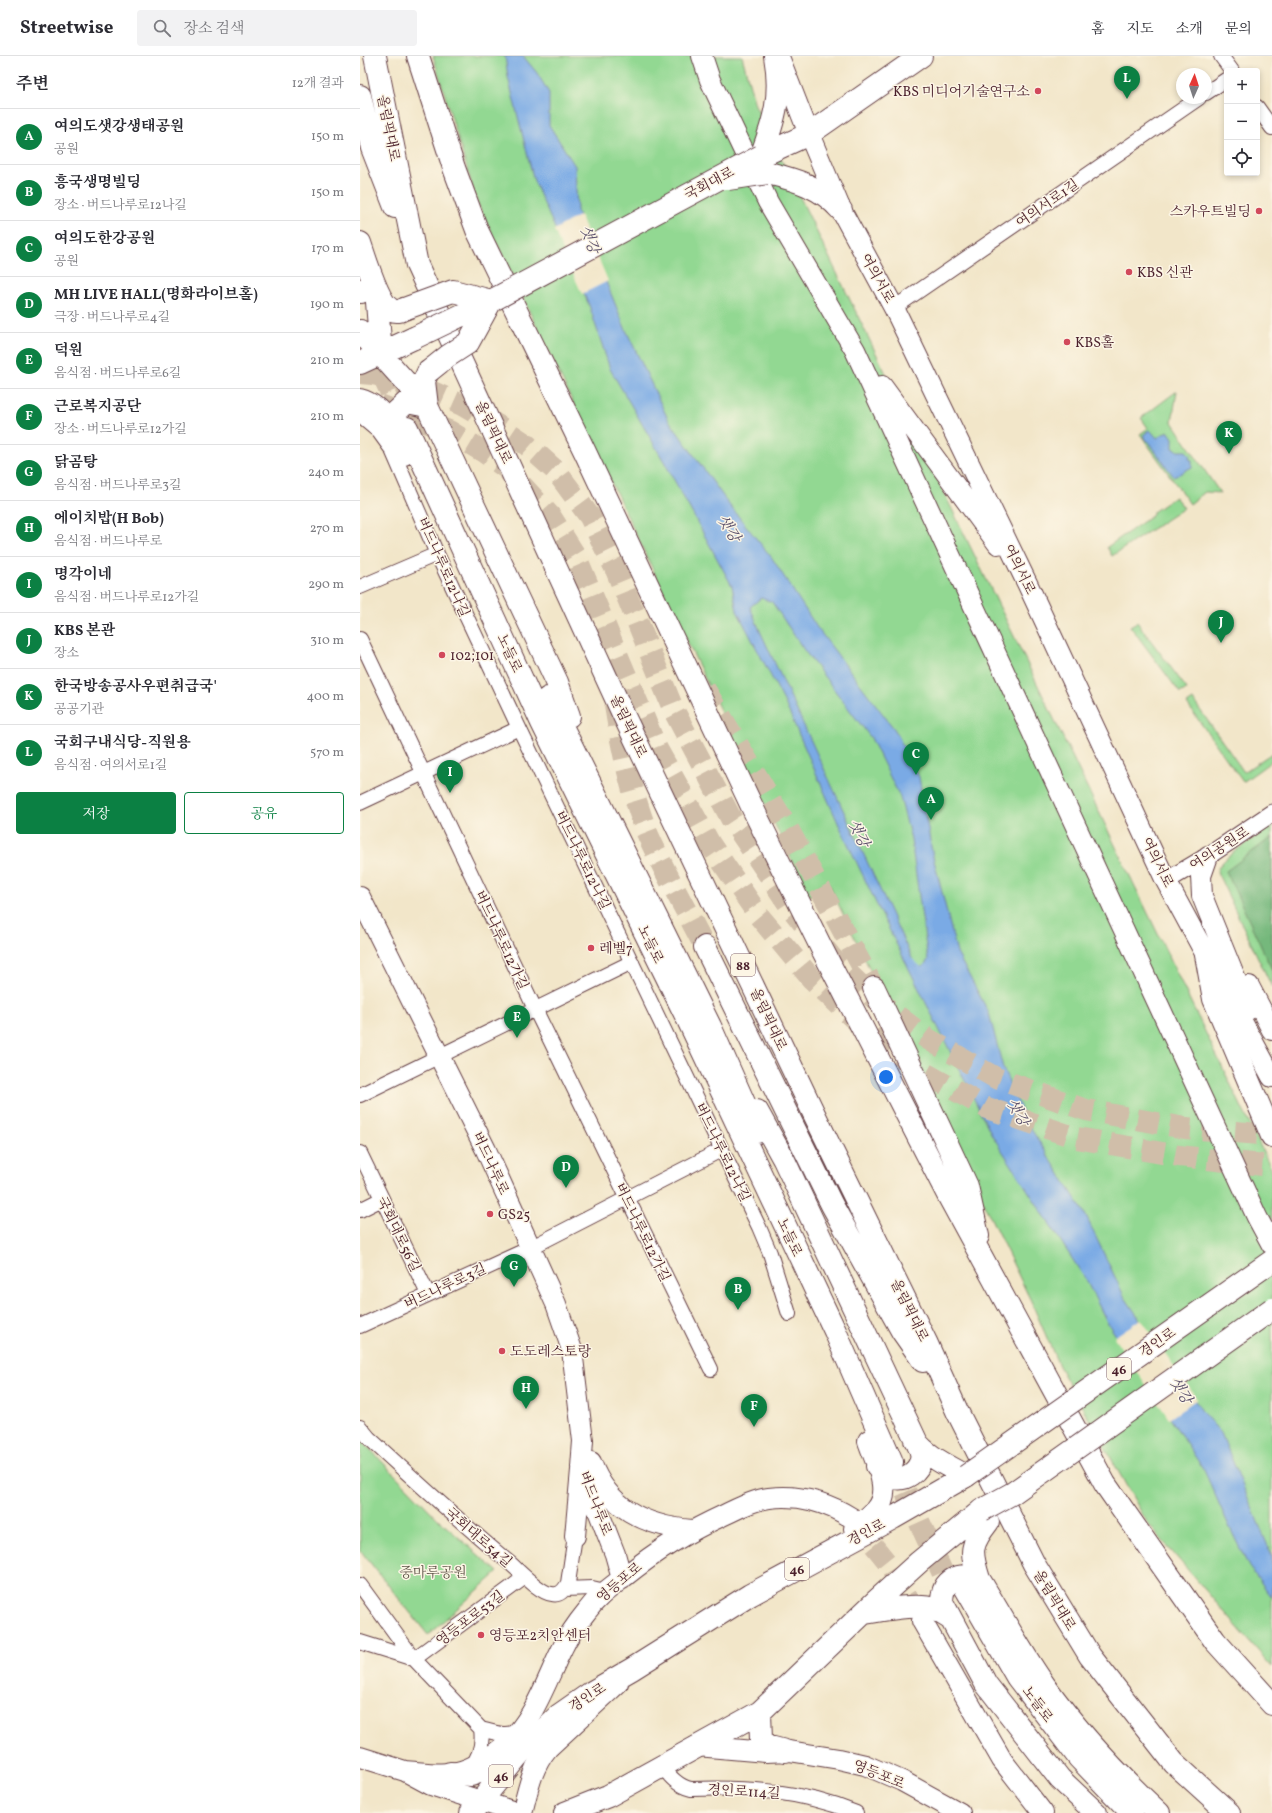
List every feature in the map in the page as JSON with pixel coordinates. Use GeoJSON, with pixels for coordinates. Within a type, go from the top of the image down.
{"type":"FeatureCollection","features":[{"type":"Feature","properties":{"kind":"main road","name":"올림픽대로"},"geometry":{"type":"LineString","coordinates":[[375,56],[417,265],[624,716],[958,1411],[1034,1564],[1090,1656],[1174,1763],[1229,1813]]}},
{"type":"Feature","properties":{"kind":"main road"},"geometry":{"type":"LineString","coordinates":[[418,56],[454,168],[477,230],[823,951],[949,1198],[1105,1484],[1215,1640],[1272,1704]]}},
{"type":"Feature","properties":{"kind":"main road"},"geometry":{"type":"LineString","coordinates":[[702,56],[710,80],[768,202],[855,350],[1256,1217],[1272,1245]]}},
{"type":"Feature","properties":{"kind":"main road"},"geometry":{"type":"LineString","coordinates":[[775,56],[779,89],[765,164],[790,178],[815,188],[833,202],[840,210]]}},
{"type":"Feature","properties":{"kind":"main road","name":"여의서로"},"geometry":{"type":"LineString","coordinates":[[779,56],[840,210],[894,308],[1027,583],[1166,881],[1272,1077]]}},
{"type":"Feature","properties":{"kind":"main road","name":"국회대로"},"geometry":{"type":"LineString","coordinates":[[381,354],[491,301],[713,181],[765,164],[920,56]]}},
{"type":"Feature","properties":{"kind":"main road"},"geometry":{"type":"LineString","coordinates":[[360,96],[372,148],[417,265]]}},
{"type":"Feature","properties":{"kind":"main road"},"geometry":{"type":"LineString","coordinates":[[360,243],[366,290],[381,354],[412,421]]}},
{"type":"Feature","properties":{"kind":"main road"},"geometry":{"type":"LineString","coordinates":[[366,290],[392,310],[399,311],[453,291],[491,301],[468,343],[448,356],[428,372],[412,421]]}},
{"type":"Feature","properties":{"kind":"main road"},"geometry":{"type":"LineString","coordinates":[[360,331],[381,354]]}},
{"type":"Feature","properties":{"kind":"main road"},"geometry":{"type":"LineString","coordinates":[[855,350],[1027,583]]}},
{"type":"Feature","properties":{"kind":"main road"},"geometry":{"type":"LineString","coordinates":[[360,363],[381,354]]}},
{"type":"Feature","properties":{"kind":"main road"},"geometry":{"type":"LineString","coordinates":[[360,400],[381,412],[412,421]]}},
{"type":"Feature","properties":{"kind":"main road","name":"노들로"},"geometry":{"type":"LineString","coordinates":[[412,421],[560,760],[687,1018],[749,1175],[816,1314],[868,1438],[897,1456]]}},
{"type":"Feature","properties":{"kind":"main road","name":"노들로"},"geometry":{"type":"LineString","coordinates":[[412,421],[710,1026],[897,1456]]}},
{"type":"Feature","properties":{"kind":"main road"},"geometry":{"type":"LineString","coordinates":[[1208,856],[1201,876],[1202,896],[1272,1070]]}},
{"type":"Feature","properties":{"kind":"main road"},"geometry":{"type":"LineString","coordinates":[[1202,896],[1272,1030]]}},
{"type":"Feature","properties":{"kind":"main road","name":"버드나루로"},"geometry":{"type":"LineString","coordinates":[[360,897],[441,1056],[486,1150],[556,1304],[572,1350],[583,1441],[581,1467],[616,1554],[622,1578]]}},
{"type":"Feature","properties":{"kind":"main road"},"geometry":{"type":"LineString","coordinates":[[705,947],[832,1205],[902,1331],[958,1411]]}},
{"type":"Feature","properties":{"kind":"main road"},"geometry":{"type":"LineString","coordinates":[[1206,955],[1214,999],[1272,1136]]}},
{"type":"Feature","properties":{"kind":"main road"},"geometry":{"type":"LineString","coordinates":[[874,988],[967,1186],[982,1257]]}},
{"type":"Feature","properties":{"kind":"main road","name":"경인로"},"geometry":{"type":"LineString","coordinates":[[476,1807],[521,1741],[592,1692],[632,1669],[750,1594],[966,1476],[1272,1261]]}},
{"type":"Feature","properties":{"kind":"main road"},"geometry":{"type":"LineString","coordinates":[[565,1813],[607,1805],[662,1766],[760,1712],[919,1562],[985,1516],[1013,1493],[1272,1309]]}},
{"type":"Feature","properties":{"kind":"main road"},"geometry":{"type":"LineString","coordinates":[[583,1441],[596,1476],[608,1492],[626,1509],[645,1520],[668,1528],[692,1530]]}},
{"type":"Feature","properties":{"kind":"main road"},"geometry":{"type":"LineString","coordinates":[[834,1549],[877,1510],[881,1502],[884,1487],[897,1456],[919,1446],[931,1456],[966,1476]]}},
{"type":"Feature","properties":{"kind":"main road"},"geometry":{"type":"LineString","coordinates":[[575,1536],[581,1467]]}},
{"type":"Feature","properties":{"kind":"main road","name":"영등포로"},"geometry":{"type":"LineString","coordinates":[[521,1741],[563,1647],[587,1611],[605,1590],[654,1552],[692,1530],[753,1502],[781,1497],[810,1499],[836,1508],[852,1518]]}},
{"type":"Feature","properties":{"kind":"main road"},"geometry":{"type":"LineString","coordinates":[[964,1584],[974,1562],[973,1546],[985,1516]]}},
{"type":"Feature","properties":{"kind":"main road"},"geometry":{"type":"LineString","coordinates":[[575,1536],[578,1530],[585,1526],[595,1525],[608,1535]]}},
{"type":"Feature","properties":{"kind":"main road"},"geometry":{"type":"LineString","coordinates":[[1096,1813],[1060,1779],[986,1684],[942,1602],[942,1591],[951,1580],[962,1575],[964,1584],[1089,1742],[1123,1779],[1159,1813]]}},
{"type":"Feature","properties":{"kind":"main road","name":"노들로"},"geometry":{"type":"LineString","coordinates":[[964,1584],[1003,1682],[1036,1729],[1068,1769],[1113,1813]]}},
{"type":"Feature","properties":{"kind":"main road","name":"노들로"},"geometry":{"type":"LineString","coordinates":[[964,1584],[988,1629],[1017,1677],[1079,1758],[1132,1813]]}},
{"type":"Feature","properties":{"kind":"main road"},"geometry":{"type":"LineString","coordinates":[[864,1613],[918,1607],[934,1609],[950,1618]]}},
{"type":"Feature","properties":{"kind":"main road"},"geometry":{"type":"LineString","coordinates":[[922,1621],[1002,1760],[1043,1813]]}},
{"type":"Feature","properties":{"kind":"main road"},"geometry":{"type":"LineString","coordinates":[[522,1813],[534,1769],[540,1758],[548,1748],[632,1669]]}},
{"type":"Feature","properties":{"kind":"main road"},"geometry":{"type":"LineString","coordinates":[[760,1712],[761,1740],[766,1746],[785,1751]]}},
{"type":"Feature","properties":{"kind":"main road"},"geometry":{"type":"LineString","coordinates":[[405,1771],[459,1771],[471,1775],[490,1768],[521,1741]]}},
{"type":"Feature","properties":{"kind":"main road","name":"영등포로"},"geometry":{"type":"LineString","coordinates":[[697,1746],[766,1752],[785,1751],[839,1759],[865,1765],[902,1781],[960,1813]]}},
{"type":"Feature","properties":{"kind":"main road"},"geometry":{"type":"LineString","coordinates":[[360,1757],[405,1771],[476,1807],[518,1813]]}},
{"type":"Feature","properties":{"kind":"street"},"geometry":{"type":"LineString","coordinates":[[1221,56],[1230,68]]}},
{"type":"Feature","properties":{"kind":"street"},"geometry":{"type":"LineString","coordinates":[[1212,90],[1224,81]]}},
{"type":"Feature","properties":{"kind":"street","name":"여의서로1길"},"geometry":{"type":"LineString","coordinates":[[894,308],[1191,104]]}},
{"type":"Feature","properties":{"kind":"street"},"geometry":{"type":"LineString","coordinates":[[1260,111],[1272,128]]}},
{"type":"Feature","properties":{"kind":"street","name":"버드나루로12나길"},"geometry":{"type":"LineString","coordinates":[[360,416],[379,432],[392,450],[437,554],[519,728],[759,1227],[770,1253],[789,1314]]}},
{"type":"Feature","properties":{"kind":"street"},"geometry":{"type":"LineString","coordinates":[[360,587],[437,554]]}},
{"type":"Feature","properties":{"kind":"street","name":"버드나루로12가길"},"geometry":{"type":"LineString","coordinates":[[360,639],[535,1009],[626,1198],[711,1369]]}},
{"type":"Feature","properties":{"kind":"street"},"geometry":{"type":"LineString","coordinates":[[360,803],[519,728]]}},
{"type":"Feature","properties":{"kind":"street","name":"여의공원로"},"geometry":{"type":"LineString","coordinates":[[1166,881],[1208,856],[1272,813]]}},
{"type":"Feature","properties":{"kind":"street"},"geometry":{"type":"LineString","coordinates":[[360,1095],[632,962]]}},
{"type":"Feature","properties":{"kind":"street","name":"버드나루로3길"},"geometry":{"type":"LineString","coordinates":[[360,1326],[530,1248],[721,1150]]}},
{"type":"Feature","properties":{"kind":"street","name":"국회대로56길"},"geometry":{"type":"LineString","coordinates":[[360,1153],[428,1294]]}},
{"type":"Feature","properties":{"kind":"street"},"geometry":{"type":"LineString","coordinates":[[360,1210],[382,1199]]}},
{"type":"Feature","properties":{"kind":"street","name":"국회대로54길"},"geometry":{"type":"LineString","coordinates":[[360,1427],[369,1438],[478,1537],[525,1577],[545,1591],[553,1594],[560,1593],[565,1589]]}},
{"type":"Feature","properties":{"kind":"street"},"geometry":{"type":"LineString","coordinates":[[575,1536],[568,1583],[565,1589],[592,1588],[605,1590]]}},
{"type":"Feature","properties":{"kind":"street","name":"영등포로53길"},"geometry":{"type":"LineString","coordinates":[[414,1659],[525,1577]]}},
{"type":"Feature","properties":{"kind":"street"},"geometry":{"type":"LineString","coordinates":[[360,1585],[414,1659],[481,1729],[500,1735],[509,1735],[521,1741]]}},
{"type":"Feature","properties":{"kind":"street"},"geometry":{"type":"LineString","coordinates":[[360,1642],[414,1659]]}},
{"type":"Feature","properties":{"kind":"street"},"geometry":{"type":"LineString","coordinates":[[459,1771],[472,1766],[480,1751],[482,1741],[481,1729]]}},
{"type":"Feature","properties":{"kind":"street","name":"경인로114길"},"geometry":{"type":"LineString","coordinates":[[662,1766],[669,1776],[682,1787],[691,1789],[751,1788],[794,1794],[829,1808],[856,1813]]}},
{"type":"Feature","properties":{"kind":"green space"},"geometry":{"type":"Polygon","coordinates":[[[433,56],[742,56],[755,105],[1272,1170],[1272,1667],[1148,1524],[1059,1366],[1031,1301],[829,885],[809,896],[477,202],[433,56]]]}},
{"type":"Feature","properties":{"kind":"green space"},"geometry":{"type":"Polygon","coordinates":[[[1177,391],[1172,422],[1220,493],[1205,492],[1190,504],[1140,434],[1148,428],[1141,418],[1177,391]]]}},
{"type":"Feature","properties":{"kind":"green space"},"geometry":{"type":"Polygon","coordinates":[[[1175,497],[1184,508],[1112,556],[1107,547],[1153,515],[1153,512],[1175,497]]]}},
{"type":"Feature","properties":{"kind":"green space"},"geometry":{"type":"Polygon","coordinates":[[[1137,622],[1187,689],[1180,693],[1130,626],[1137,622]]]}},
{"type":"Feature","properties":{"kind":"green space"},"geometry":{"type":"Polygon","coordinates":[[[1193,700],[1244,772],[1272,753],[1272,761],[1243,782],[1187,704],[1193,700]]]}},
{"type":"Feature","properties":{"kind":"green space"},"geometry":{"type":"Polygon","coordinates":[[[1272,826],[1272,987],[1217,872],[1224,860],[1272,826]]]}},
{"type":"Feature","properties":{"kind":"green space"},"geometry":{"type":"Polygon","coordinates":[[[1272,837],[1272,970],[1226,871],[1272,837]]]}},
{"type":"Feature","properties":{"kind":"green space","name":"중마루공원"},"geometry":{"type":"Polygon","coordinates":[[[360,1439],[440,1521],[498,1572],[428,1635],[360,1550],[360,1439]]]}},
{"type":"Feature","properties":{"kind":"water"},"geometry":{"type":"Polygon","coordinates":[[[505,56],[523,56],[537,73],[549,93],[549,125],[575,166],[577,211],[625,328],[668,419],[730,506],[772,558],[818,629],[895,730],[919,777],[932,852],[957,953],[989,1013],[1003,1068],[1028,1124],[1084,1212],[1124,1296],[1204,1414],[1221,1433],[1272,1556],[1272,1597],[1249,1567],[1204,1470],[1107,1322],[1086,1280],[992,1135],[876,903],[839,825],[785,703],[737,611],[732,586],[666,465],[610,369],[589,305],[534,181],[508,77],[505,56]],[[761,598],[750,607],[916,967],[923,967],[928,960],[911,839],[900,797],[871,738],[804,650],[772,602],[761,598]]]}},
{"type":"Feature","properties":{"kind":"water"},"geometry":{"type":"Polygon","coordinates":[[[1150,430],[1157,438],[1168,431],[1173,438],[1173,448],[1178,451],[1186,451],[1190,456],[1189,459],[1192,460],[1192,467],[1174,477],[1143,435],[1150,430]]]}},
{"type":"Feature","properties":{"kind":"pier"},"geometry":{"type":"Polygon","coordinates":[[[580,215],[608,281],[582,294],[554,230],[580,215]]]}},
{"type":"Feature","properties":{"kind":"pier"},"geometry":{"type":"Polygon","coordinates":[[[1141,1319],[1197,1399],[1169,1419],[1114,1337],[1141,1319]]]}},
{"type":"Feature","properties":{"kind":"waterway","name":"샛강"},"geometry":{"type":"LineString","coordinates":[[911,960],[921,969]]}},
{"type":"Feature","properties":{"kind":"tunnel"},"geometry":{"type":"LineString","coordinates":[[368,342],[405,424]]}},
{"type":"Feature","properties":{"kind":"tunnel"},"geometry":{"type":"LineString","coordinates":[[360,373],[373,374],[415,384],[462,405],[497,425],[527,445],[556,471],[590,517],[617,572],[674,711],[732,820],[803,923]]}},
{"type":"Feature","properties":{"kind":"tunnel"},"geometry":{"type":"LineString","coordinates":[[405,387],[420,421]]}},
{"type":"Feature","properties":{"kind":"tunnel"},"geometry":{"type":"LineString","coordinates":[[380,405],[449,431],[484,452],[506,468],[551,517],[576,557],[657,749],[710,844],[759,916],[811,978],[852,1017],[912,1066],[987,1108],[1077,1138],[1179,1156],[1272,1166]]}},
{"type":"Feature","properties":{"kind":"tunnel"},"geometry":{"type":"LineString","coordinates":[[704,688],[787,827],[874,988]]}},
{"type":"Feature","properties":{"kind":"tunnel"},"geometry":{"type":"LineString","coordinates":[[615,704],[620,737],[642,820],[661,863],[705,947]]}},
{"type":"Feature","properties":{"kind":"tunnel"},"geometry":{"type":"LineString","coordinates":[[825,949],[833,959],[876,1000],[928,1039],[996,1078],[1086,1110],[1185,1128],[1272,1135]]}},
{"type":"Feature","properties":{"kind":"tunnel"},"geometry":{"type":"LineString","coordinates":[[892,1462],[950,1589]]}},
{"type":"Feature","properties":{"kind":"tunnel"},"geometry":{"type":"LineString","coordinates":[[855,1522],[887,1562],[921,1619]]}},
{"type":"Feature","properties":{"kind":"place","name":"KBS 미디어기술연구소"},"geometry":{"type":"Point","coordinates":[1038,91]}},
{"type":"Feature","properties":{"kind":"place","name":"국회구내식당-직원용"},"geometry":{"type":"Point","coordinates":[1127,99]}},
{"type":"Feature","properties":{"kind":"place","name":"스카우트빌딩"},"geometry":{"type":"Point","coordinates":[1259,211]}},
{"type":"Feature","properties":{"kind":"place","name":"KBS 신관"},"geometry":{"type":"Point","coordinates":[1129,272]}},
{"type":"Feature","properties":{"kind":"place","name":"KBS홀"},"geometry":{"type":"Point","coordinates":[1067,342]}},
{"type":"Feature","properties":{"kind":"place","name":"한국방송공사우편취급국'"},"geometry":{"type":"Point","coordinates":[1229,454]}},
{"type":"Feature","properties":{"kind":"place","name":"KBS 본관"},"geometry":{"type":"Point","coordinates":[1221,643]}},
{"type":"Feature","properties":{"kind":"place","name":"102;101"},"geometry":{"type":"Point","coordinates":[442,655]}},
{"type":"Feature","properties":{"kind":"place","name":"여의도한강공원"},"geometry":{"type":"Point","coordinates":[916,775]}},
{"type":"Feature","properties":{"kind":"place","name":"명각이네"},"geometry":{"type":"Point","coordinates":[450,793]}},
{"type":"Feature","properties":{"kind":"place","name":"여의도샛강생태공원"},"geometry":{"type":"Point","coordinates":[931,820]}},
{"type":"Feature","properties":{"kind":"place","name":"레벨7"},"geometry":{"type":"Point","coordinates":[591,948]}},
{"type":"Feature","properties":{"kind":"place","name":"덕원"},"geometry":{"type":"Point","coordinates":[517,1038]}},
{"type":"Feature","properties":{"kind":"place","name":"MH LIVE HALL(명화라이브홀)"},"geometry":{"type":"Point","coordinates":[566,1188]}},
{"type":"Feature","properties":{"kind":"place","name":"GS25"},"geometry":{"type":"Point","coordinates":[490,1214]}},
{"type":"Feature","properties":{"kind":"place","name":"닭곰탕"},"geometry":{"type":"Point","coordinates":[514,1287]}},
{"type":"Feature","properties":{"kind":"place","name":"흥국생명빌딩"},"geometry":{"type":"Point","coordinates":[738,1310]}},
{"type":"Feature","properties":{"kind":"place","name":"도도레스토랑"},"geometry":{"type":"Point","coordinates":[502,1351]}},
{"type":"Feature","properties":{"kind":"place","name":"에이치밥(H Bob)"},"geometry":{"type":"Point","coordinates":[526,1409]}},
{"type":"Feature","properties":{"kind":"place","name":"근로복지공단"},"geometry":{"type":"Point","coordinates":[754,1427]}},
{"type":"Feature","properties":{"kind":"place","name":"영등포2치안센터"},"geometry":{"type":"Point","coordinates":[481,1635]}}]}
